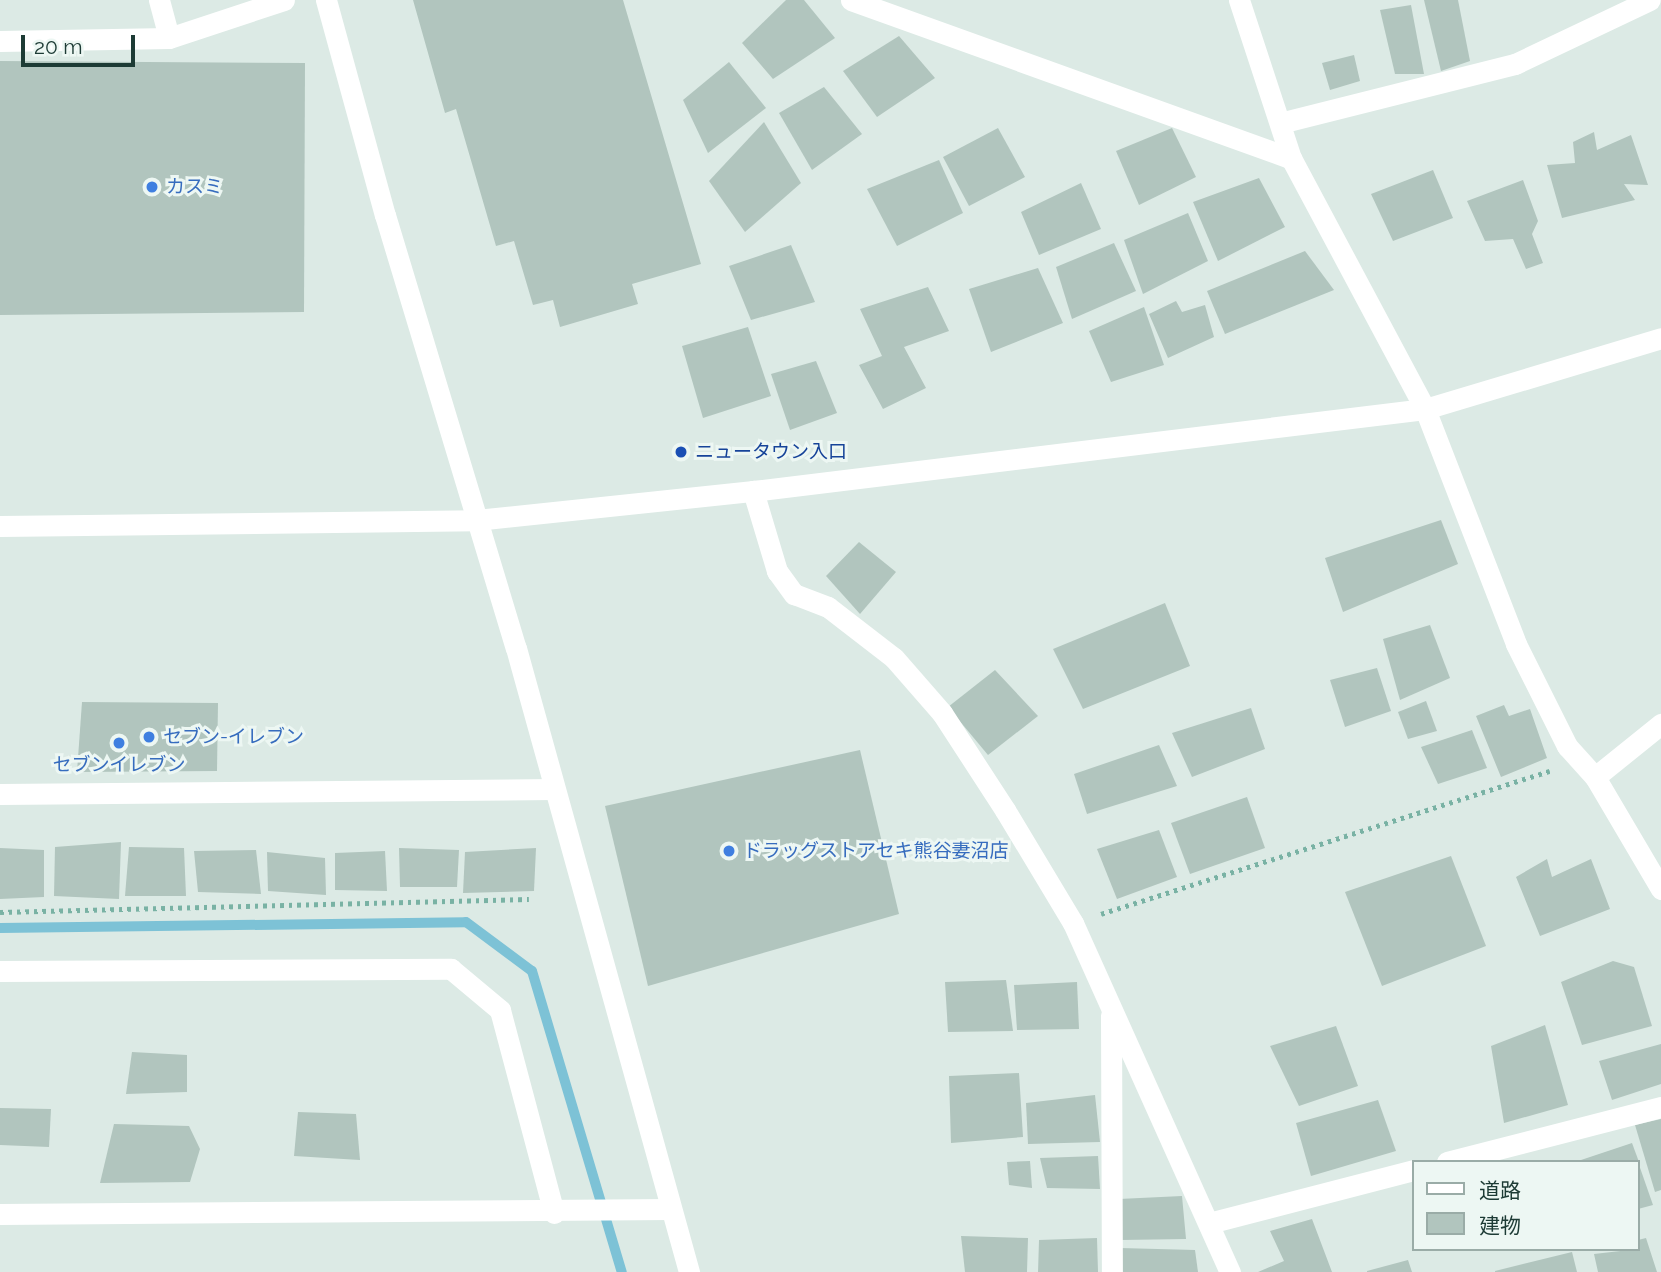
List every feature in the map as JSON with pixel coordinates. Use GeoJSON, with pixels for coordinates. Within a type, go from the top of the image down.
{"type":"FeatureCollection","features":[{"type":"Feature","properties":{"kind":"street"},"geometry":{"type":"LineString","coordinates":[[159,0],[169,38]]}},
{"type":"Feature","properties":{"kind":"street"},"geometry":{"type":"LineString","coordinates":[[0,41],[169,38],[284,0]]}},
{"type":"Feature","properties":{"kind":"street"},"geometry":{"type":"LineString","coordinates":[[326,0],[689,1272]]}},
{"type":"Feature","properties":{"kind":"street"},"geometry":{"type":"LineString","coordinates":[[1239,0],[1291,158],[1425,409],[1516,644],[1567,746],[1588,769],[1661,889]]}},
{"type":"Feature","properties":{"kind":"street"},"geometry":{"type":"LineString","coordinates":[[1279,123],[1515,64],[1650,0]]}},
{"type":"Feature","properties":{"kind":"street"},"geometry":{"type":"LineString","coordinates":[[859,3],[1291,158]]}},
{"type":"Feature","properties":{"kind":"street"},"geometry":{"type":"LineString","coordinates":[[0,526],[476,520],[753,491],[1425,409],[1661,338]]}},
{"type":"Feature","properties":{"kind":"street"},"geometry":{"type":"LineString","coordinates":[[753,491],[777,571],[788,586],[850,622],[894,658],[942,713],[1073,923],[1230,1272]]}},
{"type":"Feature","properties":{"kind":"street"},"geometry":{"type":"LineString","coordinates":[[1588,769],[1661,724]]}},
{"type":"Feature","properties":{"kind":"street"},"geometry":{"type":"LineString","coordinates":[[0,794],[553,789]]}},
{"type":"Feature","properties":{"kind":"street"},"geometry":{"type":"LineString","coordinates":[[0,971],[451,970],[500,1010],[554,1213]]}},
{"type":"Feature","properties":{"kind":"street"},"geometry":{"type":"LineString","coordinates":[[1111,1009],[1112,1272]]}},
{"type":"Feature","properties":{"kind":"street"},"geometry":{"type":"LineString","coordinates":[[1455,1160],[1661,1107]]}},
{"type":"Feature","properties":{"kind":"street"},"geometry":{"type":"LineString","coordinates":[[1209,1223],[1412,1171]]}},
{"type":"Feature","properties":{"kind":"street"},"geometry":{"type":"LineString","coordinates":[[0,1214],[554,1213],[671,1209]]}},
{"type":"Feature","properties":{"kind":"path"},"geometry":{"type":"LineString","coordinates":[[1073,923],[1588,769]]}},
{"type":"Feature","properties":{"kind":"path"},"geometry":{"type":"LineString","coordinates":[[0,912],[529,899]]}},
{"type":"Feature","properties":{"kind":"building"},"geometry":{"type":"Polygon","coordinates":[[[413,0],[623,0],[701,264],[632,284],[638,304],[560,327],[553,300],[533,305],[514,241],[496,246],[456,109],[445,113],[413,0]]]}},
{"type":"Feature","properties":{"kind":"building"},"geometry":{"type":"Polygon","coordinates":[[[786,0],[804,0],[835,38],[773,79],[742,43],[786,0]]]}},
{"type":"Feature","properties":{"kind":"building"},"geometry":{"type":"Polygon","coordinates":[[[1424,0],[1458,0],[1470,61],[1441,71],[1424,0]]]}},
{"type":"Feature","properties":{"kind":"building"},"geometry":{"type":"Polygon","coordinates":[[[1411,5],[1424,74],[1395,74],[1380,10],[1411,5]]]}},
{"type":"Feature","properties":{"kind":"building"},"geometry":{"type":"Polygon","coordinates":[[[899,36],[935,78],[877,117],[843,71],[899,36]]]}},
{"type":"Feature","properties":{"kind":"building"},"geometry":{"type":"Polygon","coordinates":[[[1354,55],[1360,81],[1330,90],[1322,63],[1354,55]]]}},
{"type":"Feature","properties":{"kind":"building","name":"カスミ"},"geometry":{"type":"Polygon","coordinates":[[[0,61],[305,63],[304,312],[0,315],[0,61]]]}},
{"type":"Feature","properties":{"kind":"building"},"geometry":{"type":"Polygon","coordinates":[[[729,62],[766,108],[708,153],[683,100],[729,62]]]}},
{"type":"Feature","properties":{"kind":"building"},"geometry":{"type":"Polygon","coordinates":[[[824,87],[862,134],[812,170],[779,113],[824,87]]]}},
{"type":"Feature","properties":{"kind":"building"},"geometry":{"type":"Polygon","coordinates":[[[764,122],[801,183],[745,232],[709,181],[764,122]]]}},
{"type":"Feature","properties":{"kind":"building"},"geometry":{"type":"Polygon","coordinates":[[[998,128],[1025,177],[969,206],[943,157],[998,128]]]}},
{"type":"Feature","properties":{"kind":"building"},"geometry":{"type":"Polygon","coordinates":[[[1172,128],[1196,177],[1139,205],[1116,151],[1172,128]]]}},
{"type":"Feature","properties":{"kind":"building"},"geometry":{"type":"Polygon","coordinates":[[[1594,132],[1597,150],[1631,135],[1648,185],[1624,184],[1635,200],[1562,218],[1547,165],[1575,163],[1573,142],[1594,132]]]}},
{"type":"Feature","properties":{"kind":"building"},"geometry":{"type":"Polygon","coordinates":[[[939,160],[963,213],[897,246],[867,189],[939,160]]]}},
{"type":"Feature","properties":{"kind":"building"},"geometry":{"type":"Polygon","coordinates":[[[1433,170],[1453,218],[1393,241],[1371,194],[1433,170]]]}},
{"type":"Feature","properties":{"kind":"building"},"geometry":{"type":"Polygon","coordinates":[[[1259,178],[1285,227],[1218,261],[1193,202],[1259,178]]]}},
{"type":"Feature","properties":{"kind":"building"},"geometry":{"type":"Polygon","coordinates":[[[1523,180],[1538,221],[1532,234],[1543,263],[1526,269],[1513,239],[1485,241],[1467,201],[1523,180]]]}},
{"type":"Feature","properties":{"kind":"building"},"geometry":{"type":"Polygon","coordinates":[[[1081,183],[1101,229],[1039,255],[1021,212],[1081,183]]]}},
{"type":"Feature","properties":{"kind":"building"},"geometry":{"type":"Polygon","coordinates":[[[1188,213],[1208,261],[1143,294],[1124,240],[1188,213]]]}},
{"type":"Feature","properties":{"kind":"building"},"geometry":{"type":"Polygon","coordinates":[[[1114,243],[1136,291],[1072,319],[1056,267],[1114,243]]]}},
{"type":"Feature","properties":{"kind":"building"},"geometry":{"type":"Polygon","coordinates":[[[791,245],[815,302],[751,320],[729,266],[791,245]]]}},
{"type":"Feature","properties":{"kind":"building"},"geometry":{"type":"Polygon","coordinates":[[[1305,251],[1334,290],[1225,334],[1207,291],[1305,251]]]}},
{"type":"Feature","properties":{"kind":"building"},"geometry":{"type":"Polygon","coordinates":[[[1038,268],[1063,323],[991,352],[969,289],[1038,268]]]}},
{"type":"Feature","properties":{"kind":"building"},"geometry":{"type":"Polygon","coordinates":[[[928,287],[949,331],[904,347],[926,388],[883,409],[859,365],[882,356],[860,309],[928,287]]]}},
{"type":"Feature","properties":{"kind":"building"},"geometry":{"type":"Polygon","coordinates":[[[1176,301],[1182,312],[1205,305],[1214,337],[1168,358],[1149,314],[1176,301]]]}},
{"type":"Feature","properties":{"kind":"building"},"geometry":{"type":"Polygon","coordinates":[[[1144,307],[1164,365],[1111,382],[1089,331],[1144,307]]]}},
{"type":"Feature","properties":{"kind":"building"},"geometry":{"type":"Polygon","coordinates":[[[748,327],[771,396],[703,418],[682,346],[748,327]]]}},
{"type":"Feature","properties":{"kind":"building"},"geometry":{"type":"Polygon","coordinates":[[[816,361],[837,413],[790,430],[771,374],[816,361]]]}},
{"type":"Feature","properties":{"kind":"building"},"geometry":{"type":"Polygon","coordinates":[[[1441,520],[1458,564],[1343,612],[1325,558],[1441,520]]]}},
{"type":"Feature","properties":{"kind":"building"},"geometry":{"type":"Polygon","coordinates":[[[859,542],[896,572],[860,614],[826,576],[859,542]]]}},
{"type":"Feature","properties":{"kind":"building"},"geometry":{"type":"Polygon","coordinates":[[[1165,603],[1190,666],[1083,709],[1053,649],[1165,603]]]}},
{"type":"Feature","properties":{"kind":"building"},"geometry":{"type":"Polygon","coordinates":[[[1430,625],[1450,678],[1400,700],[1383,639],[1430,625]]]}},
{"type":"Feature","properties":{"kind":"building"},"geometry":{"type":"Polygon","coordinates":[[[1377,668],[1391,711],[1345,727],[1330,680],[1377,668]]]}},
{"type":"Feature","properties":{"kind":"building"},"geometry":{"type":"Polygon","coordinates":[[[995,670],[1038,716],[988,755],[948,707],[995,670]]]}},
{"type":"Feature","properties":{"kind":"building"},"geometry":{"type":"Polygon","coordinates":[[[1426,701],[1437,731],[1408,739],[1398,712],[1426,701]]]}},
{"type":"Feature","properties":{"kind":"building","name":"セブン-イレブン"},"geometry":{"type":"Polygon","coordinates":[[[82,702],[218,703],[217,771],[77,772],[82,702]]]}},
{"type":"Feature","properties":{"kind":"building"},"geometry":{"type":"Polygon","coordinates":[[[1504,705],[1509,716],[1530,709],[1547,758],[1501,777],[1476,716],[1504,705]]]}},
{"type":"Feature","properties":{"kind":"building"},"geometry":{"type":"Polygon","coordinates":[[[1251,708],[1265,749],[1192,777],[1172,733],[1251,708]]]}},
{"type":"Feature","properties":{"kind":"building"},"geometry":{"type":"Polygon","coordinates":[[[1472,730],[1487,768],[1438,784],[1421,747],[1472,730]]]}},
{"type":"Feature","properties":{"kind":"building"},"geometry":{"type":"Polygon","coordinates":[[[1159,745],[1177,786],[1087,814],[1074,774],[1159,745]]]}},
{"type":"Feature","properties":{"kind":"building"},"geometry":{"type":"Polygon","coordinates":[[[860,750],[899,914],[648,986],[605,806],[860,750]]]}},
{"type":"Feature","properties":{"kind":"building"},"geometry":{"type":"Polygon","coordinates":[[[1247,797],[1265,848],[1190,874],[1171,823],[1247,797]]]}},
{"type":"Feature","properties":{"kind":"building"},"geometry":{"type":"Polygon","coordinates":[[[1159,830],[1177,877],[1117,899],[1097,849],[1159,830]]]}},
{"type":"Feature","properties":{"kind":"building"},"geometry":{"type":"Polygon","coordinates":[[[121,842],[119,899],[54,896],[55,847],[121,842]]]}},
{"type":"Feature","properties":{"kind":"building"},"geometry":{"type":"Polygon","coordinates":[[[129,847],[184,848],[186,896],[125,896],[129,847]]]}},
{"type":"Feature","properties":{"kind":"building"},"geometry":{"type":"Polygon","coordinates":[[[0,848],[44,850],[44,897],[0,899],[0,848]]]}},
{"type":"Feature","properties":{"kind":"building"},"geometry":{"type":"Polygon","coordinates":[[[399,848],[459,850],[457,887],[400,887],[399,848]]]}},
{"type":"Feature","properties":{"kind":"building"},"geometry":{"type":"Polygon","coordinates":[[[536,848],[534,891],[463,893],[465,852],[536,848]]]}},
{"type":"Feature","properties":{"kind":"building"},"geometry":{"type":"Polygon","coordinates":[[[256,850],[261,894],[198,892],[194,851],[256,850]]]}},
{"type":"Feature","properties":{"kind":"building"},"geometry":{"type":"Polygon","coordinates":[[[385,851],[387,891],[335,890],[335,853],[385,851]]]}},
{"type":"Feature","properties":{"kind":"building"},"geometry":{"type":"Polygon","coordinates":[[[267,852],[325,858],[326,895],[268,891],[267,852]]]}},
{"type":"Feature","properties":{"kind":"building"},"geometry":{"type":"Polygon","coordinates":[[[1451,856],[1486,946],[1382,986],[1345,892],[1451,856]]]}},
{"type":"Feature","properties":{"kind":"building"},"geometry":{"type":"Polygon","coordinates":[[[1547,859],[1552,877],[1591,859],[1610,909],[1540,936],[1516,877],[1547,859]]]}},
{"type":"Feature","properties":{"kind":"building"},"geometry":{"type":"Polygon","coordinates":[[[1613,961],[1634,967],[1652,1026],[1582,1045],[1561,982],[1613,961]]]}},
{"type":"Feature","properties":{"kind":"building"},"geometry":{"type":"Polygon","coordinates":[[[1006,980],[1013,1031],[948,1032],[945,982],[1006,980]]]}},
{"type":"Feature","properties":{"kind":"building"},"geometry":{"type":"Polygon","coordinates":[[[1077,982],[1079,1029],[1017,1030],[1014,985],[1077,982]]]}},
{"type":"Feature","properties":{"kind":"building"},"geometry":{"type":"Polygon","coordinates":[[[1545,1025],[1568,1105],[1504,1123],[1491,1046],[1545,1025]]]}},
{"type":"Feature","properties":{"kind":"building"},"geometry":{"type":"Polygon","coordinates":[[[1336,1026],[1358,1086],[1299,1106],[1270,1046],[1336,1026]]]}},
{"type":"Feature","properties":{"kind":"building"},"geometry":{"type":"Polygon","coordinates":[[[1661,1044],[1661,1084],[1612,1100],[1599,1061],[1661,1044]]]}},
{"type":"Feature","properties":{"kind":"building"},"geometry":{"type":"Polygon","coordinates":[[[132,1052],[187,1055],[187,1092],[126,1094],[132,1052]]]}},
{"type":"Feature","properties":{"kind":"building"},"geometry":{"type":"Polygon","coordinates":[[[1019,1073],[1023,1137],[951,1143],[949,1076],[1019,1073]]]}},
{"type":"Feature","properties":{"kind":"building"},"geometry":{"type":"Polygon","coordinates":[[[1095,1095],[1100,1142],[1028,1144],[1026,1103],[1095,1095]]]}},
{"type":"Feature","properties":{"kind":"building"},"geometry":{"type":"Polygon","coordinates":[[[1378,1100],[1396,1151],[1311,1176],[1296,1123],[1378,1100]]]}},
{"type":"Feature","properties":{"kind":"building"},"geometry":{"type":"Polygon","coordinates":[[[0,1108],[51,1109],[49,1147],[0,1145],[0,1108]]]}},
{"type":"Feature","properties":{"kind":"building"},"geometry":{"type":"Polygon","coordinates":[[[298,1112],[356,1114],[360,1160],[294,1156],[298,1112]]]}},
{"type":"Feature","properties":{"kind":"building"},"geometry":{"type":"Polygon","coordinates":[[[1661,1119],[1661,1190],[1655,1192],[1635,1125],[1661,1119]]]}},
{"type":"Feature","properties":{"kind":"building"},"geometry":{"type":"Polygon","coordinates":[[[114,1124],[189,1126],[200,1149],[190,1182],[100,1183],[114,1124]]]}},
{"type":"Feature","properties":{"kind":"building"},"geometry":{"type":"Polygon","coordinates":[[[1632,1143],[1638,1160],[1581,1160],[1632,1143]]]}},
{"type":"Feature","properties":{"kind":"building"},"geometry":{"type":"Polygon","coordinates":[[[1098,1156],[1100,1189],[1047,1188],[1040,1158],[1098,1156]]]}},
{"type":"Feature","properties":{"kind":"building"},"geometry":{"type":"Polygon","coordinates":[[[1030,1161],[1032,1188],[1009,1185],[1007,1162],[1030,1161]]]}},
{"type":"Feature","properties":{"kind":"building"},"geometry":{"type":"Polygon","coordinates":[[[1640,1168],[1653,1205],[1640,1208],[1640,1168]]]}},
{"type":"Feature","properties":{"kind":"building"},"geometry":{"type":"Polygon","coordinates":[[[1182,1196],[1186,1239],[1121,1240],[1119,1199],[1182,1196]]]}},
{"type":"Feature","properties":{"kind":"building"},"geometry":{"type":"Polygon","coordinates":[[[1312,1219],[1332,1272],[1258,1272],[1284,1261],[1270,1231],[1312,1219]]]}},
{"type":"Feature","properties":{"kind":"building"},"geometry":{"type":"Polygon","coordinates":[[[961,1236],[1028,1238],[1027,1272],[965,1272],[961,1236]]]}},
{"type":"Feature","properties":{"kind":"building"},"geometry":{"type":"Polygon","coordinates":[[[1097,1238],[1098,1272],[1038,1272],[1039,1240],[1097,1238]]]}},
{"type":"Feature","properties":{"kind":"building"},"geometry":{"type":"Polygon","coordinates":[[[1646,1238],[1657,1272],[1598,1272],[1594,1254],[1640,1251],[1640,1240],[1646,1238]]]}},
{"type":"Feature","properties":{"kind":"building"},"geometry":{"type":"Polygon","coordinates":[[[1120,1248],[1195,1250],[1198,1272],[1121,1272],[1120,1248]]]}},
{"type":"Feature","properties":{"kind":"building"},"geometry":{"type":"Polygon","coordinates":[[[1572,1252],[1577,1272],[1495,1272],[1495,1271],[1572,1252]]]}},
{"type":"Feature","properties":{"kind":"building"},"geometry":{"type":"Polygon","coordinates":[[[1408,1260],[1412,1272],[1367,1272],[1367,1271],[1408,1260]]]}},
{"type":"Feature","properties":{"kind":"waterway"},"geometry":{"type":"LineString","coordinates":[[0,928],[466,922],[532,971],[622,1272]]}},
{"type":"Feature","properties":{"kind":"place","name":"カスミ"},"geometry":{"type":"Point","coordinates":[152,187]}},
{"type":"Feature","properties":{"kind":"place","name":"ニュータウン入口"},"geometry":{"type":"Point","coordinates":[681,452]}},
{"type":"Feature","properties":{"kind":"place","name":"セブン-イレブン"},"geometry":{"type":"Point","coordinates":[149,737]}},
{"type":"Feature","properties":{"kind":"place","name":"セブンイレブン"},"geometry":{"type":"Point","coordinates":[119,743]}},
{"type":"Feature","properties":{"kind":"place","name":"ドラッグストアセキ熊谷妻沼店"},"geometry":{"type":"Point","coordinates":[729,851]}}]}
